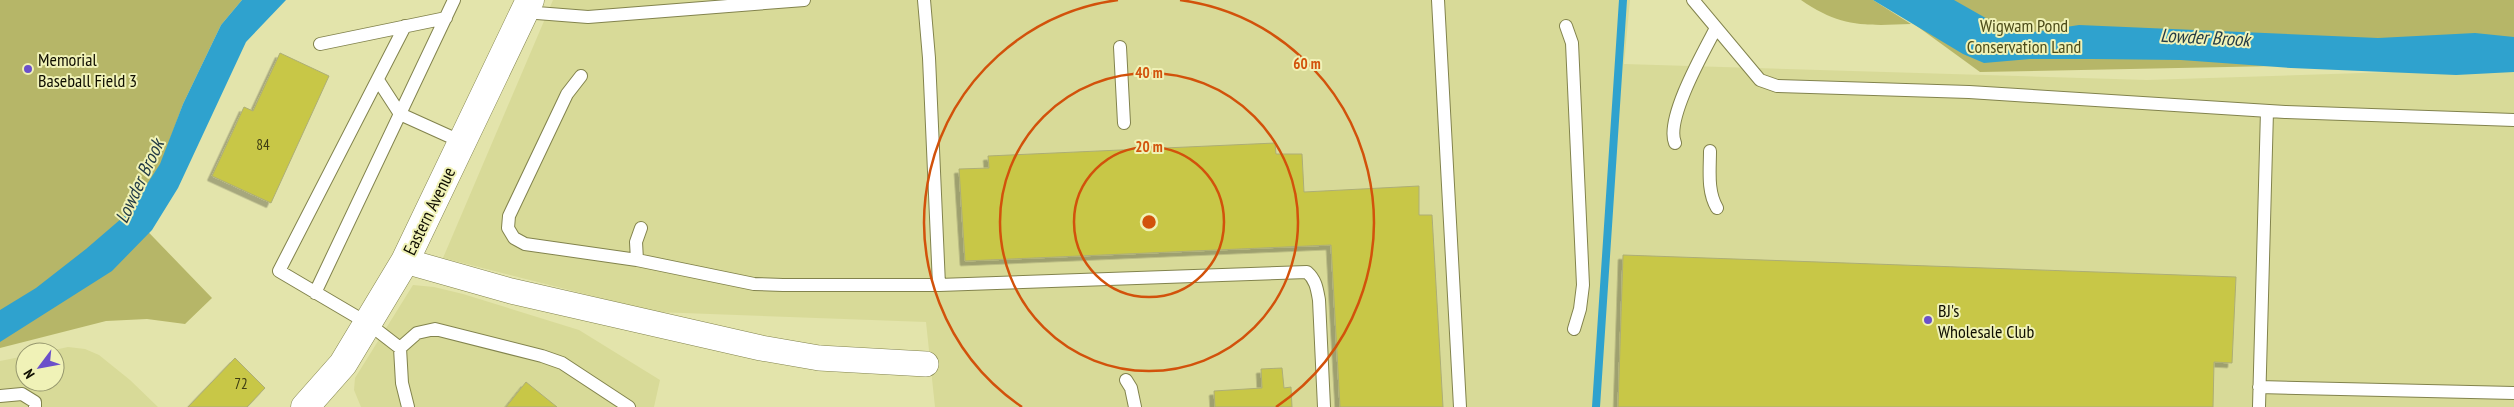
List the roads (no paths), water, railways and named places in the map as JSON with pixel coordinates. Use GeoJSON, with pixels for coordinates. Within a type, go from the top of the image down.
{"type":"FeatureCollection","features":[{"type":"Feature","properties":{"kind":"main road","name":"Eastern Avenue"},"geometry":{"type":"LineString","coordinates":[[305,407],[343,364],[369,324],[405,261],[527,6]]}},
{"type":"Feature","properties":{"kind":"street"},"geometry":{"type":"LineString","coordinates":[[405,261],[511,291],[761,348],[819,358],[926,364]]}},
{"type":"Feature","properties":{"kind":"lane"},"geometry":{"type":"LineString","coordinates":[[315,293],[454,0]]}},
{"type":"Feature","properties":{"kind":"lane"},"geometry":{"type":"LineString","coordinates":[[527,6],[588,17],[804,0]]}},
{"type":"Feature","properties":{"kind":"lane"},"geometry":{"type":"LineString","coordinates":[[924,0],[929,58],[939,285]]}},
{"type":"Feature","properties":{"kind":"lane"},"geometry":{"type":"LineString","coordinates":[[1438,0],[1460,407]]}},
{"type":"Feature","properties":{"kind":"lane"},"geometry":{"type":"LineString","coordinates":[[1693,0],[1760,80],[1777,86],[1969,92],[2267,111],[2514,120]]}},
{"type":"Feature","properties":{"kind":"lane"},"geometry":{"type":"LineString","coordinates":[[320,44],[446,18]]}},
{"type":"Feature","properties":{"kind":"lane"},"geometry":{"type":"LineString","coordinates":[[406,26],[279,271],[369,324],[400,348],[404,396],[408,407]]}},
{"type":"Feature","properties":{"kind":"lane"},"geometry":{"type":"LineString","coordinates":[[1566,26],[1572,43],[1583,285],[1579,316],[1574,329]]}},
{"type":"Feature","properties":{"kind":"lane"},"geometry":{"type":"LineString","coordinates":[[1675,143],[1672,136],[1673,126],[1686,87],[1716,28]]}},
{"type":"Feature","properties":{"kind":"lane"},"geometry":{"type":"LineString","coordinates":[[1120,48],[1124,123]]}},
{"type":"Feature","properties":{"kind":"lane"},"geometry":{"type":"LineString","coordinates":[[581,76],[567,94],[513,205],[508,228],[514,238],[537,247],[637,260],[754,284],[939,285],[1307,272],[1317,286],[1319,300],[1324,407]]}},
{"type":"Feature","properties":{"kind":"lane"},"geometry":{"type":"LineString","coordinates":[[378,80],[400,114],[462,142]]}},
{"type":"Feature","properties":{"kind":"lane"},"geometry":{"type":"LineString","coordinates":[[2259,407],[2267,111]]}},
{"type":"Feature","properties":{"kind":"lane"},"geometry":{"type":"LineString","coordinates":[[1710,151],[1710,189],[1712,199],[1718,208]]}},
{"type":"Feature","properties":{"kind":"lane"},"geometry":{"type":"LineString","coordinates":[[637,260],[636,242],[641,228]]}},
{"type":"Feature","properties":{"kind":"lane"},"geometry":{"type":"LineString","coordinates":[[400,348],[417,333],[435,329],[542,356],[562,362],[629,407]]}},
{"type":"Feature","properties":{"kind":"lane"},"geometry":{"type":"LineString","coordinates":[[1126,380],[1131,388],[1134,407]]}},
{"type":"Feature","properties":{"kind":"lane"},"geometry":{"type":"LineString","coordinates":[[2259,387],[2514,393]]}},
{"type":"Feature","properties":{"kind":"lane"},"geometry":{"type":"LineString","coordinates":[[0,396],[22,394],[35,402],[35,407]]}},
{"type":"Feature","properties":{"kind":"water"},"geometry":{"type":"Polygon","coordinates":[[[242,0],[286,0],[246,42],[178,188],[152,230],[112,271],[0,342],[0,310],[36,288],[129,212],[160,164],[183,104],[221,25],[242,0]]]}},
{"type":"Feature","properties":{"kind":"water","name":"Lowder Brook"},"geometry":{"type":"Polygon","coordinates":[[[1873,0],[1954,0],[1998,25],[2020,34],[2079,25],[2378,38],[2475,33],[2514,37],[2514,72],[2456,75],[2291,68],[2181,60],[2030,59],[1984,63],[1963,54],[1873,0]]]}},
{"type":"Feature","properties":{"kind":"waterway"},"geometry":{"type":"LineString","coordinates":[[1596,407],[1623,0]]}},
{"type":"Feature","properties":{"kind":"place","name":"Memorial Baseball Field 3"},"geometry":{"type":"Point","coordinates":[28,69]}},
{"type":"Feature","properties":{"kind":"place","name":"BJ's Wholesale Club"},"geometry":{"type":"Point","coordinates":[1928,320]}},
{"type":"Feature","properties":{"kind":"park label","name":"Wigwam Pond Conservation Land"},"geometry":{"type":"Point","coordinates":[2024,35]}}]}
